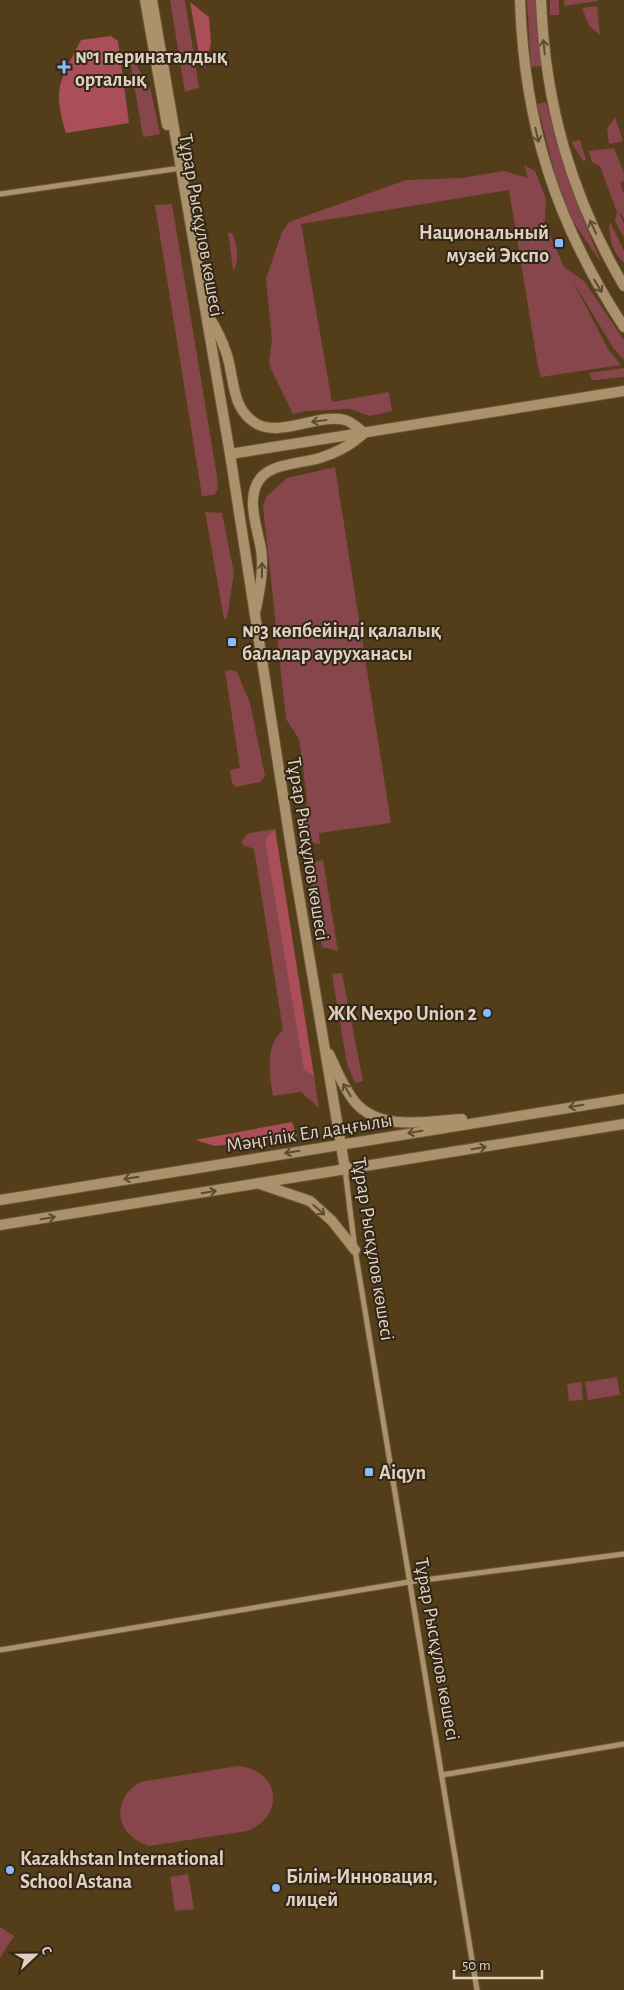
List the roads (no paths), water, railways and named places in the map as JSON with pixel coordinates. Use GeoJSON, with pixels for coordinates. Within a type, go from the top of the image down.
{"type":"FeatureCollection","features":[{"type":"Feature","properties":{"kind":"street","name":"Тұрар Рысқұлов көшесі"},"geometry":{"type":"LineString","coordinates":[[145,0],[221,433],[230,454]]}},
{"type":"Feature","properties":{"kind":"street","name":"Тұрар Рысқұлов көшесі"},"geometry":{"type":"LineString","coordinates":[[152,0],[230,454],[345,1169],[355,1250],[477,1990]]}},
{"type":"Feature","properties":{"kind":"street"},"geometry":{"type":"LineString","coordinates":[[520,0],[523,53],[528,88],[538,139],[552,189],[581,255],[624,327]]}},
{"type":"Feature","properties":{"kind":"street"},"geometry":{"type":"LineString","coordinates":[[542,0],[543,38],[550,93],[561,142],[576,188],[601,244],[624,286]]}},
{"type":"Feature","properties":{"kind":"street"},"geometry":{"type":"LineString","coordinates":[[0,194],[174,169]]}},
{"type":"Feature","properties":{"kind":"street"},"geometry":{"type":"LineString","coordinates":[[205,310],[226,353],[236,399],[240,408],[251,420],[261,425],[278,427],[344,420],[364,433]]}},
{"type":"Feature","properties":{"kind":"street"},"geometry":{"type":"LineString","coordinates":[[230,454],[624,392]]}},
{"type":"Feature","properties":{"kind":"street"},"geometry":{"type":"LineString","coordinates":[[255,618],[263,572],[253,503],[254,490],[259,479],[276,467],[330,454],[354,442],[364,433]]}},
{"type":"Feature","properties":{"kind":"street"},"geometry":{"type":"LineString","coordinates":[[323,1040],[346,1090],[356,1104],[383,1120],[406,1123],[523,1115]]}},
{"type":"Feature","properties":{"kind":"street","name":"Мәңгілік Ел даңғылы"},"geometry":{"type":"LineString","coordinates":[[0,1200],[624,1098]]}},
{"type":"Feature","properties":{"kind":"street"},"geometry":{"type":"LineString","coordinates":[[0,1225],[624,1124]]}},
{"type":"Feature","properties":{"kind":"street"},"geometry":{"type":"LineString","coordinates":[[259,1184],[310,1201],[332,1221],[355,1250]]}},
{"type":"Feature","properties":{"kind":"street"},"geometry":{"type":"LineString","coordinates":[[0,1650],[409,1582],[624,1554]]}},
{"type":"Feature","properties":{"kind":"street"},"geometry":{"type":"LineString","coordinates":[[442,1775],[624,1744]]}},
{"type":"Feature","properties":{"kind":"place","name":"№1 перинаталдық орталық"},"geometry":{"type":"Point","coordinates":[64,67]}},
{"type":"Feature","properties":{"kind":"place","name":"Национальный музей Экспо"},"geometry":{"type":"Point","coordinates":[559,243]}},
{"type":"Feature","properties":{"kind":"place","name":"№3 көпбейінді қалалық балалар ауруханасы"},"geometry":{"type":"Point","coordinates":[232,642]}},
{"type":"Feature","properties":{"kind":"place","name":"ЖК Nexpo Union 2"},"geometry":{"type":"Point","coordinates":[487,1013]}},
{"type":"Feature","properties":{"kind":"place","name":"Aiqyn"},"geometry":{"type":"Point","coordinates":[369,1472]}},
{"type":"Feature","properties":{"kind":"place","name":"Kazakhstan International School Astana"},"geometry":{"type":"Point","coordinates":[10,1870]}},
{"type":"Feature","properties":{"kind":"place","name":"Білім-Инновация, лицей"},"geometry":{"type":"Point","coordinates":[276,1888]}}]}
